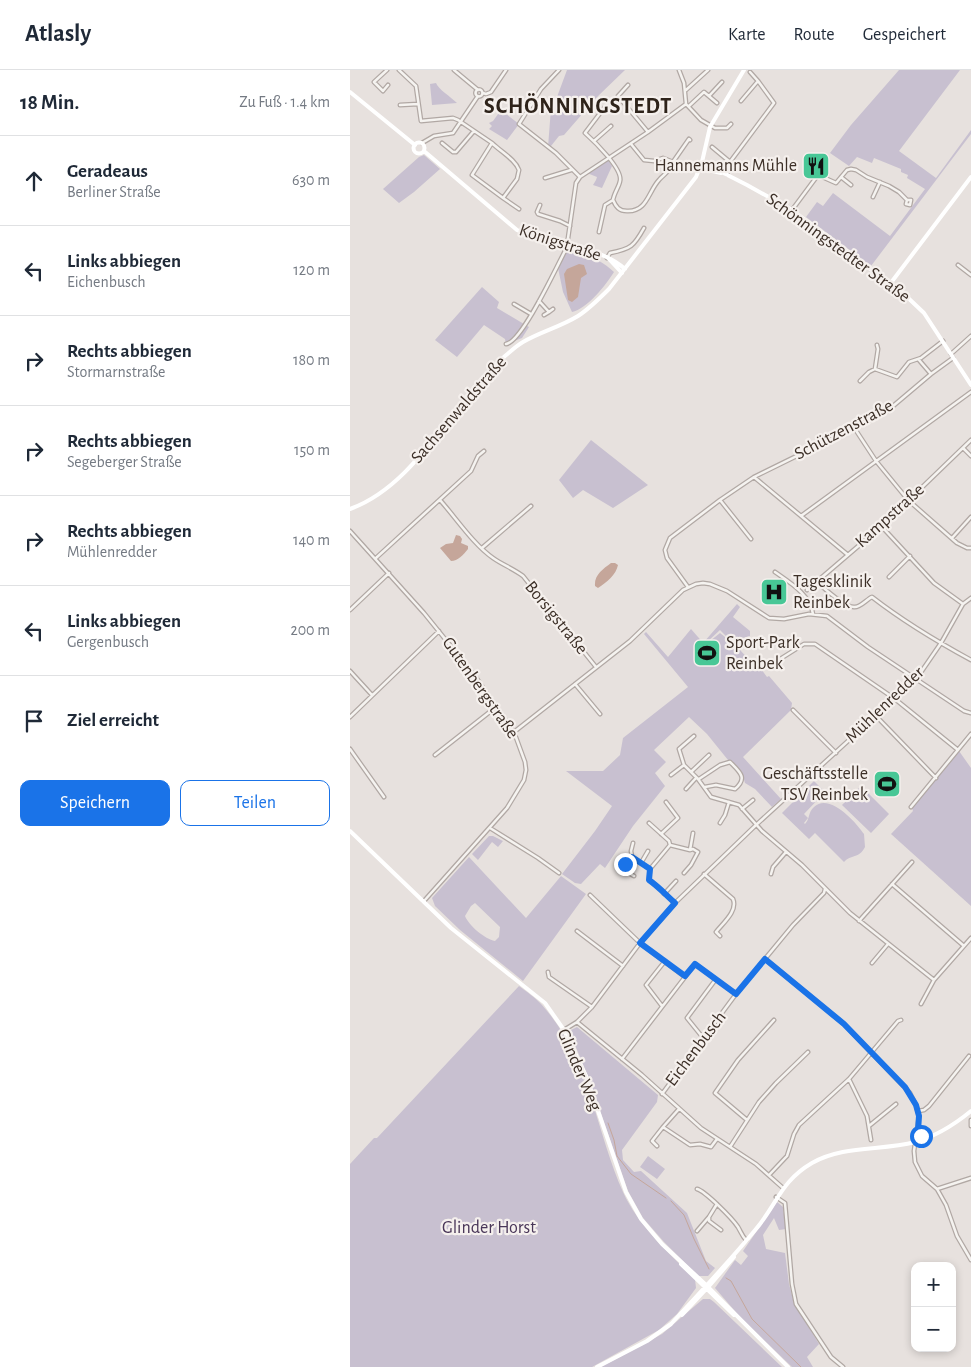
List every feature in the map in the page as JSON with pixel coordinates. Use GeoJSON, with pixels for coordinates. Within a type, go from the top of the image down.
{"type":"FeatureCollection","features":[{"type":"Feature","properties":{"kind":"main road","name":"Sachsenwaldstraße"},"geometry":{"type":"LineString","coordinates":[[350,508],[373,498],[393,484],[486,375],[504,357],[523,342],[557,327],[584,312],[605,293],[696,177],[710,127],[744,70]]}},
{"type":"Feature","properties":{"kind":"main road"},"geometry":{"type":"LineString","coordinates":[[350,92],[415,144],[422,143],[425,146],[424,151],[420,154],[416,152],[415,144]]}},
{"type":"Feature","properties":{"kind":"main road","name":"Königstraße"},"geometry":{"type":"LineString","coordinates":[[424,151],[516,230],[599,254],[616,262],[623,271]]}},
{"type":"Feature","properties":{"kind":"main road"},"geometry":{"type":"LineString","coordinates":[[701,163],[703,168],[727,175]]}},
{"type":"Feature","properties":{"kind":"main road","name":"Schönningstedter Straße"},"geometry":{"type":"LineString","coordinates":[[701,163],[792,210],[906,295],[920,307],[971,385]]}},
{"type":"Feature","properties":{"kind":"main road"},"geometry":{"type":"LineString","coordinates":[[696,177],[709,170]]}},
{"type":"Feature","properties":{"kind":"main road"},"geometry":{"type":"LineString","coordinates":[[890,284],[971,177]]}},
{"type":"Feature","properties":{"kind":"main road"},"geometry":{"type":"LineString","coordinates":[[607,258],[623,271]]}},
{"type":"Feature","properties":{"kind":"main road"},"geometry":{"type":"LineString","coordinates":[[616,262],[632,259]]}},
{"type":"Feature","properties":{"kind":"main road","name":"Glinder Weg"},"geometry":{"type":"LineString","coordinates":[[350,831],[451,928],[545,1003],[564,1030],[586,1076],[626,1192],[641,1219],[672,1253],[788,1367]]}},
{"type":"Feature","properties":{"kind":"main road"},"geometry":{"type":"LineString","coordinates":[[706,1287],[714,1281],[762,1222],[776,1197],[794,1175],[827,1157],[872,1147],[915,1142],[950,1127],[971,1111]]}},
{"type":"Feature","properties":{"kind":"main road"},"geometry":{"type":"LineString","coordinates":[[918,1131],[921,1136],[926,1138]]}},
{"type":"Feature","properties":{"kind":"main road"},"geometry":{"type":"LineString","coordinates":[[597,1367],[647,1341],[684,1314],[736,1254]]}},
{"type":"Feature","properties":{"kind":"main road"},"geometry":{"type":"LineString","coordinates":[[700,1295],[698,1279],[708,1279],[715,1276]]}},
{"type":"Feature","properties":{"kind":"main road"},"geometry":{"type":"LineString","coordinates":[[700,1295],[713,1294],[714,1281]]}},
{"type":"Feature","properties":{"kind":"street"},"geometry":{"type":"LineString","coordinates":[[388,70],[374,81],[383,91],[388,85]]}},
{"type":"Feature","properties":{"kind":"street"},"geometry":{"type":"LineString","coordinates":[[399,70],[416,86],[420,121],[453,118],[461,121],[516,163],[519,170],[517,179],[503,198]]}},
{"type":"Feature","properties":{"kind":"street"},"geometry":{"type":"LineString","coordinates":[[454,70],[478,90],[482,90],[483,93]]}},
{"type":"Feature","properties":{"kind":"street"},"geometry":{"type":"LineString","coordinates":[[422,143],[434,136],[450,134],[478,96],[481,96],[483,93],[492,92],[506,70]]}},
{"type":"Feature","properties":{"kind":"street"},"geometry":{"type":"LineString","coordinates":[[559,70],[541,89],[519,124],[556,152],[580,177]]}},
{"type":"Feature","properties":{"kind":"street"},"geometry":{"type":"LineString","coordinates":[[679,70],[686,90],[686,104]]}},
{"type":"Feature","properties":{"kind":"street"},"geometry":{"type":"LineString","coordinates":[[686,90],[708,70]]}},
{"type":"Feature","properties":{"kind":"street"},"geometry":{"type":"LineString","coordinates":[[727,175],[730,162],[774,103],[750,72]]}},
{"type":"Feature","properties":{"kind":"street"},"geometry":{"type":"LineString","coordinates":[[741,101],[758,81]]}},
{"type":"Feature","properties":{"kind":"street"},"geometry":{"type":"LineString","coordinates":[[709,96],[722,82]]}},
{"type":"Feature","properties":{"kind":"street"},"geometry":{"type":"LineString","coordinates":[[628,85],[618,96],[648,132]]}},
{"type":"Feature","properties":{"kind":"street"},"geometry":{"type":"LineString","coordinates":[[478,90],[476,93],[478,96]]}},
{"type":"Feature","properties":{"kind":"street"},"geometry":{"type":"LineString","coordinates":[[690,106],[703,92],[717,104]]}},
{"type":"Feature","properties":{"kind":"street"},"geometry":{"type":"LineString","coordinates":[[400,104],[418,104]]}},
{"type":"Feature","properties":{"kind":"street"},"geometry":{"type":"LineString","coordinates":[[506,344],[512,342],[519,335],[539,301],[567,245],[576,184],[580,177],[648,132],[686,104]]}},
{"type":"Feature","properties":{"kind":"street"},"geometry":{"type":"LineString","coordinates":[[686,104],[710,127],[727,128],[732,124]]}},
{"type":"Feature","properties":{"kind":"street"},"geometry":{"type":"LineString","coordinates":[[599,232],[605,205],[613,200],[620,181],[620,173],[585,131],[604,108]]}},
{"type":"Feature","properties":{"kind":"street"},"geometry":{"type":"LineString","coordinates":[[594,141],[611,126]]}},
{"type":"Feature","properties":{"kind":"street"},"geometry":{"type":"LineString","coordinates":[[442,143],[453,152],[456,152],[474,131]]}},
{"type":"Feature","properties":{"kind":"street"},"geometry":{"type":"LineString","coordinates":[[613,200],[620,210],[637,210],[646,202],[659,180],[671,168],[673,162],[690,140]]}},
{"type":"Feature","properties":{"kind":"street"},"geometry":{"type":"LineString","coordinates":[[492,143],[472,175],[519,209]]}},
{"type":"Feature","properties":{"kind":"street"},"geometry":{"type":"LineString","coordinates":[[631,143],[644,160],[654,161],[664,158],[673,162]]}},
{"type":"Feature","properties":{"kind":"street"},"geometry":{"type":"LineString","coordinates":[[712,147],[739,168]]}},
{"type":"Feature","properties":{"kind":"street"},"geometry":{"type":"LineString","coordinates":[[792,210],[818,175],[836,183],[851,168],[899,192],[906,200]]}},
{"type":"Feature","properties":{"kind":"street"},"geometry":{"type":"LineString","coordinates":[[546,178],[572,170]]}},
{"type":"Feature","properties":{"kind":"street"},"geometry":{"type":"LineString","coordinates":[[842,177],[851,185]]}},
{"type":"Feature","properties":{"kind":"street"},"geometry":{"type":"LineString","coordinates":[[873,197],[880,182]]}},
{"type":"Feature","properties":{"kind":"street"},"geometry":{"type":"LineString","coordinates":[[540,205],[538,214],[570,226]]}},
{"type":"Feature","properties":{"kind":"street"},"geometry":{"type":"LineString","coordinates":[[607,258],[610,253],[631,247],[644,228]]}},
{"type":"Feature","properties":{"kind":"street"},"geometry":{"type":"LineString","coordinates":[[958,265],[971,274]]}},
{"type":"Feature","properties":{"kind":"street"},"geometry":{"type":"LineString","coordinates":[[539,301],[549,312]]}},
{"type":"Feature","properties":{"kind":"street"},"geometry":{"type":"LineString","coordinates":[[514,304],[531,314]]}},
{"type":"Feature","properties":{"kind":"street"},"geometry":{"type":"LineString","coordinates":[[544,315],[553,309]]}},
{"type":"Feature","properties":{"kind":"street","name":"Schützenstraße"},"geometry":{"type":"LineString","coordinates":[[688,587],[667,558],[665,550],[667,543],[679,531],[754,477],[886,412],[952,356],[971,336]]}},
{"type":"Feature","properties":{"kind":"street"},"geometry":{"type":"LineString","coordinates":[[860,381],[868,372],[875,369],[897,377],[910,362],[919,359],[942,341]]}},
{"type":"Feature","properties":{"kind":"street"},"geometry":{"type":"LineString","coordinates":[[875,369],[877,345]]}},
{"type":"Feature","properties":{"kind":"street"},"geometry":{"type":"LineString","coordinates":[[919,359],[931,374]]}},
{"type":"Feature","properties":{"kind":"street"},"geometry":{"type":"LineString","coordinates":[[801,516],[971,392]]}},
{"type":"Feature","properties":{"kind":"street"},"geometry":{"type":"LineString","coordinates":[[857,432],[876,461],[908,500],[963,547],[971,548]]}},
{"type":"Feature","properties":{"kind":"street","name":"Kampstraße"},"geometry":{"type":"LineString","coordinates":[[807,590],[882,524],[971,440]]}},
{"type":"Feature","properties":{"kind":"street"},"geometry":{"type":"LineString","coordinates":[[963,448],[971,456]]}},
{"type":"Feature","properties":{"kind":"street"},"geometry":{"type":"LineString","coordinates":[[376,558],[471,472],[478,456],[484,450]]}},
{"type":"Feature","properties":{"kind":"street"},"geometry":{"type":"LineString","coordinates":[[754,477],[848,555]]}},
{"type":"Feature","properties":{"kind":"street","name":"Borsigstraße"},"geometry":{"type":"LineString","coordinates":[[440,500],[482,548],[493,558],[514,568],[523,576],[596,667],[514,732]]}},
{"type":"Feature","properties":{"kind":"street"},"geometry":{"type":"LineString","coordinates":[[720,500],[751,539]]}},
{"type":"Feature","properties":{"kind":"street"},"geometry":{"type":"LineString","coordinates":[[482,548],[531,506]]}},
{"type":"Feature","properties":{"kind":"street"},"geometry":{"type":"LineString","coordinates":[[952,538],[971,517]]}},
{"type":"Feature","properties":{"kind":"street"},"geometry":{"type":"LineString","coordinates":[[882,524],[883,528],[939,588],[963,604],[971,598]]}},
{"type":"Feature","properties":{"kind":"street","name":"Gutenbergstraße"},"geometry":{"type":"LineString","coordinates":[[350,531],[376,558],[474,674],[514,732],[525,762],[524,780],[507,808],[423,902]]}},
{"type":"Feature","properties":{"kind":"street"},"geometry":{"type":"LineString","coordinates":[[889,577],[910,556]]}},
{"type":"Feature","properties":{"kind":"street"},"geometry":{"type":"LineString","coordinates":[[775,572],[798,588],[811,605],[813,614]]}},
{"type":"Feature","properties":{"kind":"street"},"geometry":{"type":"LineString","coordinates":[[350,610],[389,573]]}},
{"type":"Feature","properties":{"kind":"street"},"geometry":{"type":"LineString","coordinates":[[817,582],[832,595],[853,607],[858,607],[872,596],[893,614],[971,660]]}},
{"type":"Feature","properties":{"kind":"street"},"geometry":{"type":"LineString","coordinates":[[596,667],[643,631],[688,587],[703,583],[727,592],[769,618],[784,619],[813,614],[827,616],[835,620],[868,647],[971,714]]}},
{"type":"Feature","properties":{"kind":"street","name":"Mühlenredder"},"geometry":{"type":"LineString","coordinates":[[564,1030],[592,1007],[640,943],[675,903],[704,874],[917,678],[941,643],[963,604]]}},
{"type":"Feature","properties":{"kind":"street"},"geometry":{"type":"LineString","coordinates":[[350,717],[439,631]]}},
{"type":"Feature","properties":{"kind":"street"},"geometry":{"type":"LineString","coordinates":[[778,661],[804,644],[812,643],[895,699],[958,750]]}},
{"type":"Feature","properties":{"kind":"street"},"geometry":{"type":"LineString","coordinates":[[350,672],[372,695]]}},
{"type":"Feature","properties":{"kind":"street"},"geometry":{"type":"LineString","coordinates":[[575,684],[600,714]]}},
{"type":"Feature","properties":{"kind":"street"},"geometry":{"type":"LineString","coordinates":[[435,755],[496,707]]}},
{"type":"Feature","properties":{"kind":"street"},"geometry":{"type":"LineString","coordinates":[[793,710],[836,753]]}},
{"type":"Feature","properties":{"kind":"street"},"geometry":{"type":"LineString","coordinates":[[876,716],[936,778]]}},
{"type":"Feature","properties":{"kind":"street"},"geometry":{"type":"LineString","coordinates":[[911,807],[971,734]]}},
{"type":"Feature","properties":{"kind":"street"},"geometry":{"type":"LineString","coordinates":[[694,736],[679,749],[684,765],[705,787],[711,797],[739,805],[756,825],[859,921],[934,980]]}},
{"type":"Feature","properties":{"kind":"street"},"geometry":{"type":"LineString","coordinates":[[350,749],[384,797]]}},
{"type":"Feature","properties":{"kind":"street"},"geometry":{"type":"LineString","coordinates":[[691,772],[709,755]]}},
{"type":"Feature","properties":{"kind":"street"},"geometry":{"type":"LineString","coordinates":[[686,789],[697,779],[720,765],[730,762],[743,779],[741,784],[735,789],[716,785],[705,787]]}},
{"type":"Feature","properties":{"kind":"street"},"geometry":{"type":"LineString","coordinates":[[671,775],[684,765]]}},
{"type":"Feature","properties":{"kind":"street"},"geometry":{"type":"LineString","coordinates":[[742,809],[753,800]]}},
{"type":"Feature","properties":{"kind":"street"},"geometry":{"type":"LineString","coordinates":[[661,834],[678,818],[666,802]]}},
{"type":"Feature","properties":{"kind":"street"},"geometry":{"type":"LineString","coordinates":[[720,823],[729,802]]}},
{"type":"Feature","properties":{"kind":"street"},"geometry":{"type":"LineString","coordinates":[[649,823],[669,841],[670,845]]}},
{"type":"Feature","properties":{"kind":"street"},"geometry":{"type":"LineString","coordinates":[[490,828],[559,873]]}},
{"type":"Feature","properties":{"kind":"street"},"geometry":{"type":"LineString","coordinates":[[690,850],[693,833]]}},
{"type":"Feature","properties":{"kind":"street"},"geometry":{"type":"LineString","coordinates":[[633,843],[632,857],[650,869]]}},
{"type":"Feature","properties":{"kind":"street"},"geometry":{"type":"LineString","coordinates":[[670,845],[693,849],[698,852],[692,865],[684,873]]}},
{"type":"Feature","properties":{"kind":"street"},"geometry":{"type":"LineString","coordinates":[[670,845],[650,869],[649,880],[675,903]]}},
{"type":"Feature","properties":{"kind":"street"},"geometry":{"type":"LineString","coordinates":[[641,863],[648,851]]}},
{"type":"Feature","properties":{"kind":"street"},"geometry":{"type":"LineString","coordinates":[[771,874],[773,867],[786,852]]}},
{"type":"Feature","properties":{"kind":"street"},"geometry":{"type":"LineString","coordinates":[[618,865],[625,864],[632,857]]}},
{"type":"Feature","properties":{"kind":"street"},"geometry":{"type":"LineString","coordinates":[[859,921],[912,862]]}},
{"type":"Feature","properties":{"kind":"street"},"geometry":{"type":"LineString","coordinates":[[625,864],[627,872],[634,876]]}},
{"type":"Feature","properties":{"kind":"street"},"geometry":{"type":"LineString","coordinates":[[704,874],[733,899],[735,903],[734,908],[716,932],[720,936]]}},
{"type":"Feature","properties":{"kind":"street"},"geometry":{"type":"LineString","coordinates":[[664,894],[676,881]]}},
{"type":"Feature","properties":{"kind":"street"},"geometry":{"type":"LineString","coordinates":[[892,884],[964,946]]}},
{"type":"Feature","properties":{"kind":"street","name":"Eichenbusch"},"geometry":{"type":"LineString","coordinates":[[662,1094],[736,994],[799,919],[824,893],[825,889]]}},
{"type":"Feature","properties":{"kind":"street"},"geometry":{"type":"LineString","coordinates":[[590,895],[640,943],[685,976]]}},
{"type":"Feature","properties":{"kind":"street"},"geometry":{"type":"LineString","coordinates":[[577,930],[623,966]]}},
{"type":"Feature","properties":{"kind":"street"},"geometry":{"type":"LineString","coordinates":[[921,1004],[934,980],[971,938]]}},
{"type":"Feature","properties":{"kind":"street"},"geometry":{"type":"LineString","coordinates":[[872,964],[888,944]]}},
{"type":"Feature","properties":{"kind":"street"},"geometry":{"type":"LineString","coordinates":[[765,959],[836,1016],[910,1093],[918,1111],[918,1131],[914,1156],[917,1168],[925,1179],[937,1189],[946,1205],[959,1241],[971,1260]]}},
{"type":"Feature","properties":{"kind":"street"},"geometry":{"type":"LineString","coordinates":[[662,1006],[646,985],[665,961]]}},
{"type":"Feature","properties":{"kind":"street"},"geometry":{"type":"LineString","coordinates":[[622,1059],[695,964],[736,994]]}},
{"type":"Feature","properties":{"kind":"street"},"geometry":{"type":"LineString","coordinates":[[548,972],[549,977],[592,1007]]}},
{"type":"Feature","properties":{"kind":"street"},"geometry":{"type":"LineString","coordinates":[[704,1039],[687,1018],[716,979]]}},
{"type":"Feature","properties":{"kind":"street"},"geometry":{"type":"LineString","coordinates":[[747,1120],[715,1093],[738,1060],[774,1020]]}},
{"type":"Feature","properties":{"kind":"street"},"geometry":{"type":"LineString","coordinates":[[770,1174],[785,1158],[799,1125],[849,1079],[898,1021],[901,1020]]}},
{"type":"Feature","properties":{"kind":"street","name":"Glinder Weg"},"geometry":{"type":"LineString","coordinates":[[576,1022],[717,1140],[770,1174],[783,1188]]}},
{"type":"Feature","properties":{"kind":"street"},"geometry":{"type":"LineString","coordinates":[[730,1147],[759,1102],[808,1052]]}},
{"type":"Feature","properties":{"kind":"street"},"geometry":{"type":"LineString","coordinates":[[918,1111],[924,1110],[929,1106],[969,1056]]}},
{"type":"Feature","properties":{"kind":"street"},"geometry":{"type":"LineString","coordinates":[[849,1079],[867,1116],[871,1140]]}},
{"type":"Feature","properties":{"kind":"street"},"geometry":{"type":"LineString","coordinates":[[869,1126],[896,1104]]}},
{"type":"Feature","properties":{"kind":"street"},"geometry":{"type":"LineString","coordinates":[[657,1146],[652,1141],[679,1109]]}},
{"type":"Feature","properties":{"kind":"street"},"geometry":{"type":"LineString","coordinates":[[971,1120],[971,1126]]}},
{"type":"Feature","properties":{"kind":"street"},"geometry":{"type":"LineString","coordinates":[[663,1127],[690,1145],[700,1144],[711,1147],[717,1140]]}},
{"type":"Feature","properties":{"kind":"street"},"geometry":{"type":"LineString","coordinates":[[937,1189],[971,1178]]}},
{"type":"Feature","properties":{"kind":"street"},"geometry":{"type":"LineString","coordinates":[[697,1189],[703,1190],[738,1226],[742,1237],[746,1240]]}},
{"type":"Feature","properties":{"kind":"street"},"geometry":{"type":"LineString","coordinates":[[776,1197],[785,1203],[792,1284],[796,1304],[831,1357],[843,1367]]}},
{"type":"Feature","properties":{"kind":"street"},"geometry":{"type":"LineString","coordinates":[[697,1231],[709,1217],[716,1204]]}},
{"type":"Feature","properties":{"kind":"street"},"geometry":{"type":"LineString","coordinates":[[709,1217],[709,1221],[721,1230]]}},
{"type":"Feature","properties":{"kind":"green space"},"geometry":{"type":"Polygon","coordinates":[[[567,70],[625,70],[597,97],[564,135],[559,136],[548,147],[551,108],[567,70]]]}},
{"type":"Feature","properties":{"kind":"green space"},"geometry":{"type":"Polygon","coordinates":[[[899,70],[960,70],[899,151],[936,178],[971,130],[971,134],[871,266],[806,217],[817,202],[823,206],[833,193],[890,236],[925,189],[907,178],[908,175],[901,172],[901,169],[874,158],[872,163],[857,157],[849,166],[830,153],[851,125],[899,70]]]}},
{"type":"Feature","properties":{"kind":"green space"},"geometry":{"type":"Polygon","coordinates":[[[436,83],[457,103],[432,105],[430,84],[436,83]]]}},
{"type":"Feature","properties":{"kind":"green space"},"geometry":{"type":"Polygon","coordinates":[[[501,110],[519,124],[507,140],[489,129],[492,126],[489,123],[493,121],[501,110]]]}},
{"type":"Feature","properties":{"kind":"green space"},"geometry":{"type":"Polygon","coordinates":[[[424,155],[440,169],[399,203],[383,189],[419,157],[424,155]]]}},
{"type":"Feature","properties":{"kind":"green space"},"geometry":{"type":"Polygon","coordinates":[[[608,160],[612,166],[602,188],[593,185],[597,177],[587,173],[608,160]]]}},
{"type":"Feature","properties":{"kind":"green space"},"geometry":{"type":"Polygon","coordinates":[[[572,251],[594,258],[614,272],[590,301],[572,312],[563,292],[558,268],[565,252],[572,251]]]}},
{"type":"Feature","properties":{"kind":"green space"},"geometry":{"type":"Polygon","coordinates":[[[482,287],[499,302],[497,308],[529,327],[522,338],[506,344],[505,339],[484,325],[457,357],[435,340],[482,287]]]}},
{"type":"Feature","properties":{"kind":"green space"},"geometry":{"type":"Polygon","coordinates":[[[591,440],[648,485],[613,508],[583,490],[573,498],[559,480],[591,440]]]}},
{"type":"Feature","properties":{"kind":"green space"},"geometry":{"type":"Polygon","coordinates":[[[737,604],[740,607],[733,617],[750,631],[750,636],[735,640],[730,636],[726,636],[720,630],[706,643],[704,642],[737,604]]]}},
{"type":"Feature","properties":{"kind":"green space"},"geometry":{"type":"Polygon","coordinates":[[[691,629],[705,645],[720,633],[729,638],[752,663],[759,666],[767,677],[769,676],[792,703],[791,710],[743,757],[781,799],[772,807],[755,789],[745,783],[742,773],[689,717],[654,750],[666,762],[655,773],[665,786],[633,826],[605,868],[600,864],[581,884],[575,883],[562,874],[612,806],[566,771],[603,771],[620,755],[623,738],[688,687],[644,634],[646,632],[668,657],[691,629]]]}},
{"type":"Feature","properties":{"kind":"green space"},"geometry":{"type":"Polygon","coordinates":[[[959,751],[971,768],[971,906],[891,834],[913,811],[912,808],[959,751]]]}},
{"type":"Feature","properties":{"kind":"green space"},"geometry":{"type":"Polygon","coordinates":[[[814,781],[825,792],[804,814],[808,818],[804,823],[807,822],[814,807],[820,803],[827,803],[842,810],[864,834],[865,847],[863,851],[844,862],[815,833],[809,839],[782,813],[814,781]]]}},
{"type":"Feature","properties":{"kind":"green space"},"geometry":{"type":"Polygon","coordinates":[[[861,786],[889,814],[871,833],[842,805],[861,786]]]}},
{"type":"Feature","properties":{"kind":"green space"},"geometry":{"type":"Polygon","coordinates":[[[489,836],[503,841],[498,847],[492,842],[478,860],[472,854],[489,836]]]}},
{"type":"Feature","properties":{"kind":"green space"},"geometry":{"type":"Polygon","coordinates":[[[469,857],[526,918],[561,876],[586,894],[523,981],[460,930],[435,906],[432,898],[469,857]],[[475,903],[465,916],[474,928],[491,940],[495,941],[499,937],[500,927],[475,903]]]}},
{"type":"Feature","properties":{"kind":"green space","name":"Glinder Horst"},"geometry":{"type":"Polygon","coordinates":[[[519,986],[542,1005],[558,1025],[571,1048],[590,1095],[614,1169],[623,1192],[637,1217],[655,1239],[695,1279],[696,1288],[677,1314],[659,1330],[592,1367],[350,1367],[350,1164],[374,1138],[377,1138],[519,986]]]}},
{"type":"Feature","properties":{"kind":"green space"},"geometry":{"type":"Polygon","coordinates":[[[577,1027],[658,1095],[657,1102],[622,1150],[623,1160],[634,1172],[641,1171],[687,1213],[706,1261],[715,1268],[708,1276],[698,1276],[664,1242],[643,1218],[628,1191],[588,1076],[569,1031],[577,1027]]]}},
{"type":"Feature","properties":{"kind":"green space"},"geometry":{"type":"Polygon","coordinates":[[[648,1156],[665,1169],[657,1179],[640,1167],[648,1156]]]}},
{"type":"Feature","properties":{"kind":"green space"},"geometry":{"type":"Polygon","coordinates":[[[777,1202],[783,1207],[786,1229],[779,1230],[774,1218],[763,1235],[766,1249],[785,1253],[789,1284],[794,1303],[819,1344],[807,1357],[813,1367],[792,1367],[740,1317],[715,1288],[735,1260],[741,1265],[748,1256],[743,1251],[777,1202]]]}},
{"type":"Feature","properties":{"kind":"green space"},"geometry":{"type":"Polygon","coordinates":[[[703,1299],[710,1299],[714,1302],[782,1367],[601,1367],[662,1334],[703,1299]]]}},
{"type":"Feature","properties":{"kind":"shaded area"},"geometry":{"type":"Polygon","coordinates":[[[579,264],[584,265],[587,274],[581,278],[578,297],[572,302],[568,300],[564,274],[567,269],[579,264]]]}},
{"type":"Feature","properties":{"kind":"shaded area"},"geometry":{"type":"Polygon","coordinates":[[[456,535],[460,536],[462,539],[461,543],[468,546],[468,549],[458,559],[451,561],[440,548],[446,544],[453,543],[456,535]]]}},
{"type":"Feature","properties":{"kind":"shaded area"},"geometry":{"type":"Polygon","coordinates":[[[611,563],[618,565],[615,572],[608,581],[598,588],[595,586],[595,582],[598,575],[611,563]]]}},
{"type":"Feature","properties":{"kind":"waterway"},"geometry":{"type":"LineString","coordinates":[[608,1123],[617,1156],[631,1174],[666,1198]]}},
{"type":"Feature","properties":{"kind":"waterway"},"geometry":{"type":"LineString","coordinates":[[671,1201],[684,1215],[709,1269]]}},
{"type":"Feature","properties":{"kind":"waterway"},"geometry":{"type":"LineString","coordinates":[[726,1278],[731,1281],[752,1319],[801,1367]]}},
{"type":"Feature","properties":{"kind":"place","name":"Hannemanns Mühle"},"geometry":{"type":"Point","coordinates":[816,166]}},
{"type":"Feature","properties":{"kind":"place","name":"Tagesklinik Reinbek"},"geometry":{"type":"Point","coordinates":[774,592]}},
{"type":"Feature","properties":{"kind":"place","name":"Sport-Park Reinbek"},"geometry":{"type":"Point","coordinates":[707,653]}},
{"type":"Feature","properties":{"kind":"place","name":"Geschäftsstelle TSV Reinbek"},"geometry":{"type":"Point","coordinates":[887,784]}},
{"type":"Feature","properties":{"kind":"district","name":"SCHÖNNINGSTEDT"},"geometry":{"type":"Point","coordinates":[578,106]}},
{"type":"Feature","properties":{"kind":"route"},"geometry":{"type":"LineString","coordinates":[[625,864],[632,857],[650,869],[649,880],[675,903],[659,919],[640,943],[685,976],[695,964],[736,994],[765,959],[844,1024],[905,1087],[912,1096],[918,1111],[918,1131],[921,1136]]}}]}
